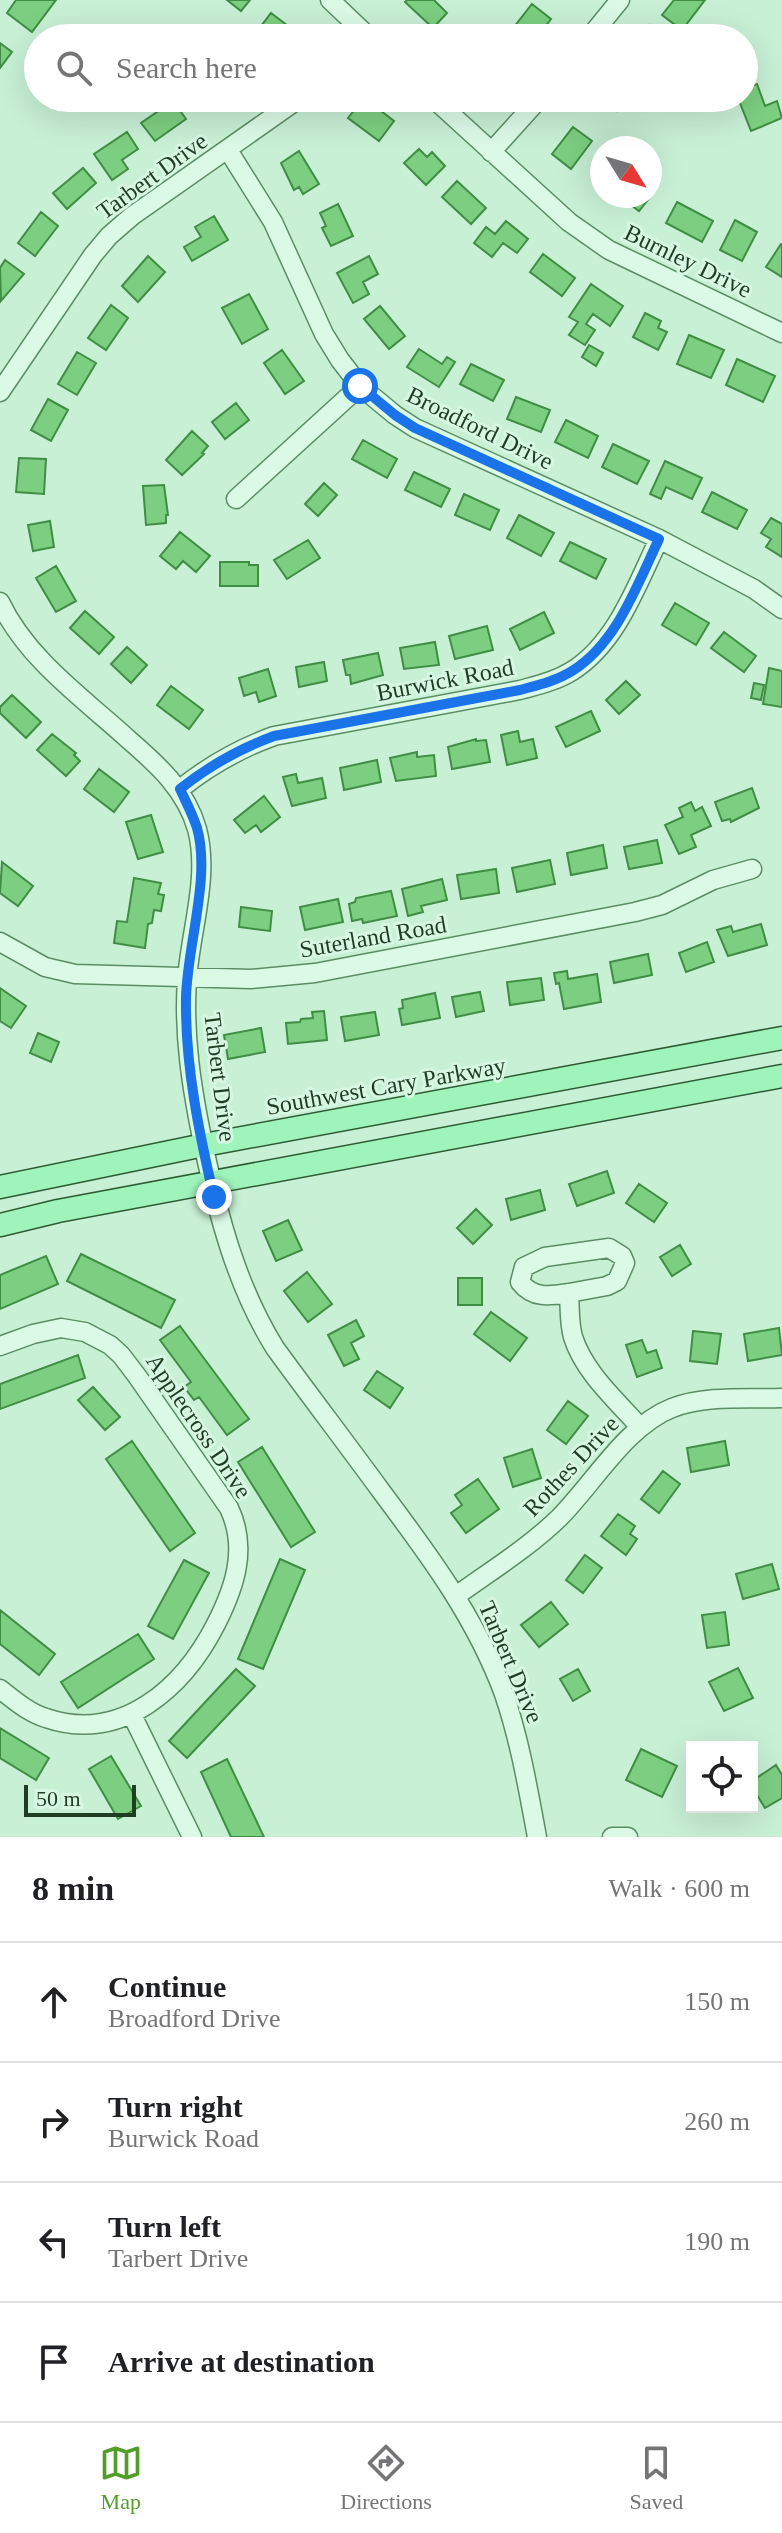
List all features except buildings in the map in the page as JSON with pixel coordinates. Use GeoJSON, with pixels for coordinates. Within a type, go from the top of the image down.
{"type":"FeatureCollection","features":[{"type":"Feature","properties":{"kind":"main road","name":"Southwest Cary Parkway"},"geometry":{"type":"LineString","coordinates":[[0,1187],[204,1145],[782,1038]]}},
{"type":"Feature","properties":{"kind":"main road"},"geometry":{"type":"LineString","coordinates":[[0,1225],[211,1182],[782,1076]]}},
{"type":"Feature","properties":{"kind":"street"},"geometry":{"type":"LineString","coordinates":[[330,0],[353,24]]}},
{"type":"Feature","properties":{"kind":"street"},"geometry":{"type":"LineString","coordinates":[[600,24],[620,0]]}},
{"type":"Feature","properties":{"kind":"street","name":"Tarbert Drive"},"geometry":{"type":"LineString","coordinates":[[0,392],[57,305],[109,236],[132,216],[281,112]]}},
{"type":"Feature","properties":{"kind":"street","name":"Burnley Drive"},"geometry":{"type":"LineString","coordinates":[[448,112],[569,222],[609,250],[782,333]]}},
{"type":"Feature","properties":{"kind":"street"},"geometry":{"type":"LineString","coordinates":[[491,152],[527,112]]}},
{"type":"Feature","properties":{"kind":"street","name":"Broadford Drive"},"geometry":{"type":"LineString","coordinates":[[228,150],[273,222],[324,334],[360,386],[387,410],[415,428],[718,568],[782,609]]}},
{"type":"Feature","properties":{"kind":"street"},"geometry":{"type":"LineString","coordinates":[[236,499],[360,386]]}},
{"type":"Feature","properties":{"kind":"street","name":"Burwick Road"},"geometry":{"type":"LineString","coordinates":[[180,789],[219,760],[274,736],[551,682],[572,671],[606,641],[659,539]]}},
{"type":"Feature","properties":{"kind":"street","name":"Tarbert Drive"},"geometry":{"type":"LineString","coordinates":[[0,602],[39,657],[180,789],[197,829],[201,863],[187,978],[188,1060],[211,1182],[233,1259],[266,1334],[456,1596],[490,1661],[513,1723],[537,1837]]}},
{"type":"Feature","properties":{"kind":"street","name":"Suterland Road"},"geometry":{"type":"LineString","coordinates":[[0,942],[32,961],[58,971],[92,976],[251,979],[315,973],[635,912],[662,905],[713,880],[752,869]]}},
{"type":"Feature","properties":{"kind":"street"},"geometry":{"type":"LineString","coordinates":[[609,1248],[622,1256],[625,1263],[617,1281],[607,1286],[569,1293],[536,1295],[526,1290],[520,1282],[524,1267],[545,1257],[609,1248]]}},
{"type":"Feature","properties":{"kind":"street"},"geometry":{"type":"LineString","coordinates":[[569,1293],[572,1333],[581,1355],[602,1385],[640,1427]]}},
{"type":"Feature","properties":{"kind":"street","name":"Applecross Drive"},"geometry":{"type":"LineString","coordinates":[[0,1346],[61,1328],[85,1332],[110,1345],[137,1376],[234,1519],[240,1549],[236,1578],[208,1639],[167,1691],[132,1715],[93,1723],[62,1722],[37,1715],[0,1689]]}},
{"type":"Feature","properties":{"kind":"street","name":"Rothes Drive"},"geometry":{"type":"LineString","coordinates":[[456,1596],[539,1537],[640,1427],[663,1412],[688,1403],[782,1398]]}},
{"type":"Feature","properties":{"kind":"street"},"geometry":{"type":"LineString","coordinates":[[132,1715],[192,1837]]}},
{"type":"Feature","properties":{"kind":"street"},"geometry":{"type":"LineString","coordinates":[[612,1837],[628,1837]]}},
{"type":"Feature","properties":{"kind":"route"},"geometry":{"type":"LineString","coordinates":[[214,1197],[188,1060],[187,978],[200,876],[200,846],[197,829],[180,789],[219,760],[274,736],[551,682],[572,671],[606,641],[659,539],[415,428],[360,386]]}}]}
